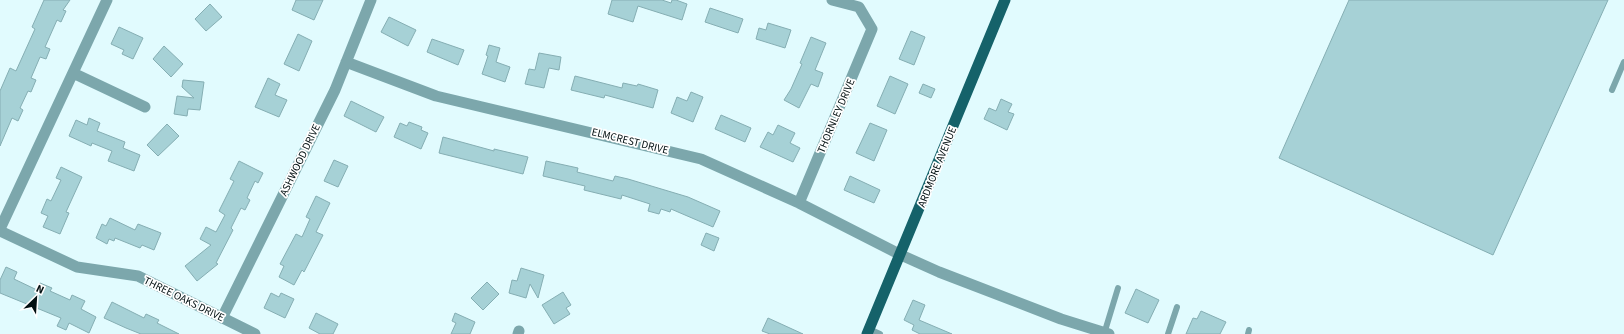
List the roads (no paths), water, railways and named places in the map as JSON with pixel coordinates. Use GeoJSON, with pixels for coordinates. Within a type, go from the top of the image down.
{"type":"FeatureCollection","features":[{"type":"Feature","properties":{"kind":"main road","name":"ARDMORE AVENUE"},"geometry":{"type":"LineString","coordinates":[[868,331],[901,255],[1005,0]]}},
{"type":"Feature","properties":{"kind":"street"},"geometry":{"type":"LineString","coordinates":[[0,230],[107,0]]}},
{"type":"Feature","properties":{"kind":"street","name":"ASHWOOD DRIVE"},"geometry":{"type":"LineString","coordinates":[[222,318],[335,90],[371,0]]}},
{"type":"Feature","properties":{"kind":"street","name":"THORNLEY DRIVE"},"geometry":{"type":"LineString","coordinates":[[799,203],[872,29],[859,7],[832,0]]}},
{"type":"Feature","properties":{"kind":"street","name":"ELMCREST DRIVE"},"geometry":{"type":"LineString","coordinates":[[346,62],[436,96],[701,159],[799,203],[901,255],[1005,299],[1061,320],[1106,334]]}},
{"type":"Feature","properties":{"kind":"street"},"geometry":{"type":"LineString","coordinates":[[73,72],[145,107]]}},
{"type":"Feature","properties":{"kind":"street","name":"THREE OAKS DRIVE"},"geometry":{"type":"LineString","coordinates":[[0,230],[76,267],[138,276],[255,334]]}},
{"type":"Feature","properties":{"kind":"lane"},"geometry":{"type":"LineString","coordinates":[[1612,90],[1624,62]]}},
{"type":"Feature","properties":{"kind":"lane"},"geometry":{"type":"LineString","coordinates":[[1106,334],[1118,288]]}},
{"type":"Feature","properties":{"kind":"lane"},"geometry":{"type":"LineString","coordinates":[[1168,334],[1177,307]]}},
{"type":"Feature","properties":{"kind":"lane"},"geometry":{"type":"LineString","coordinates":[[868,331],[880,334]]}}]}
